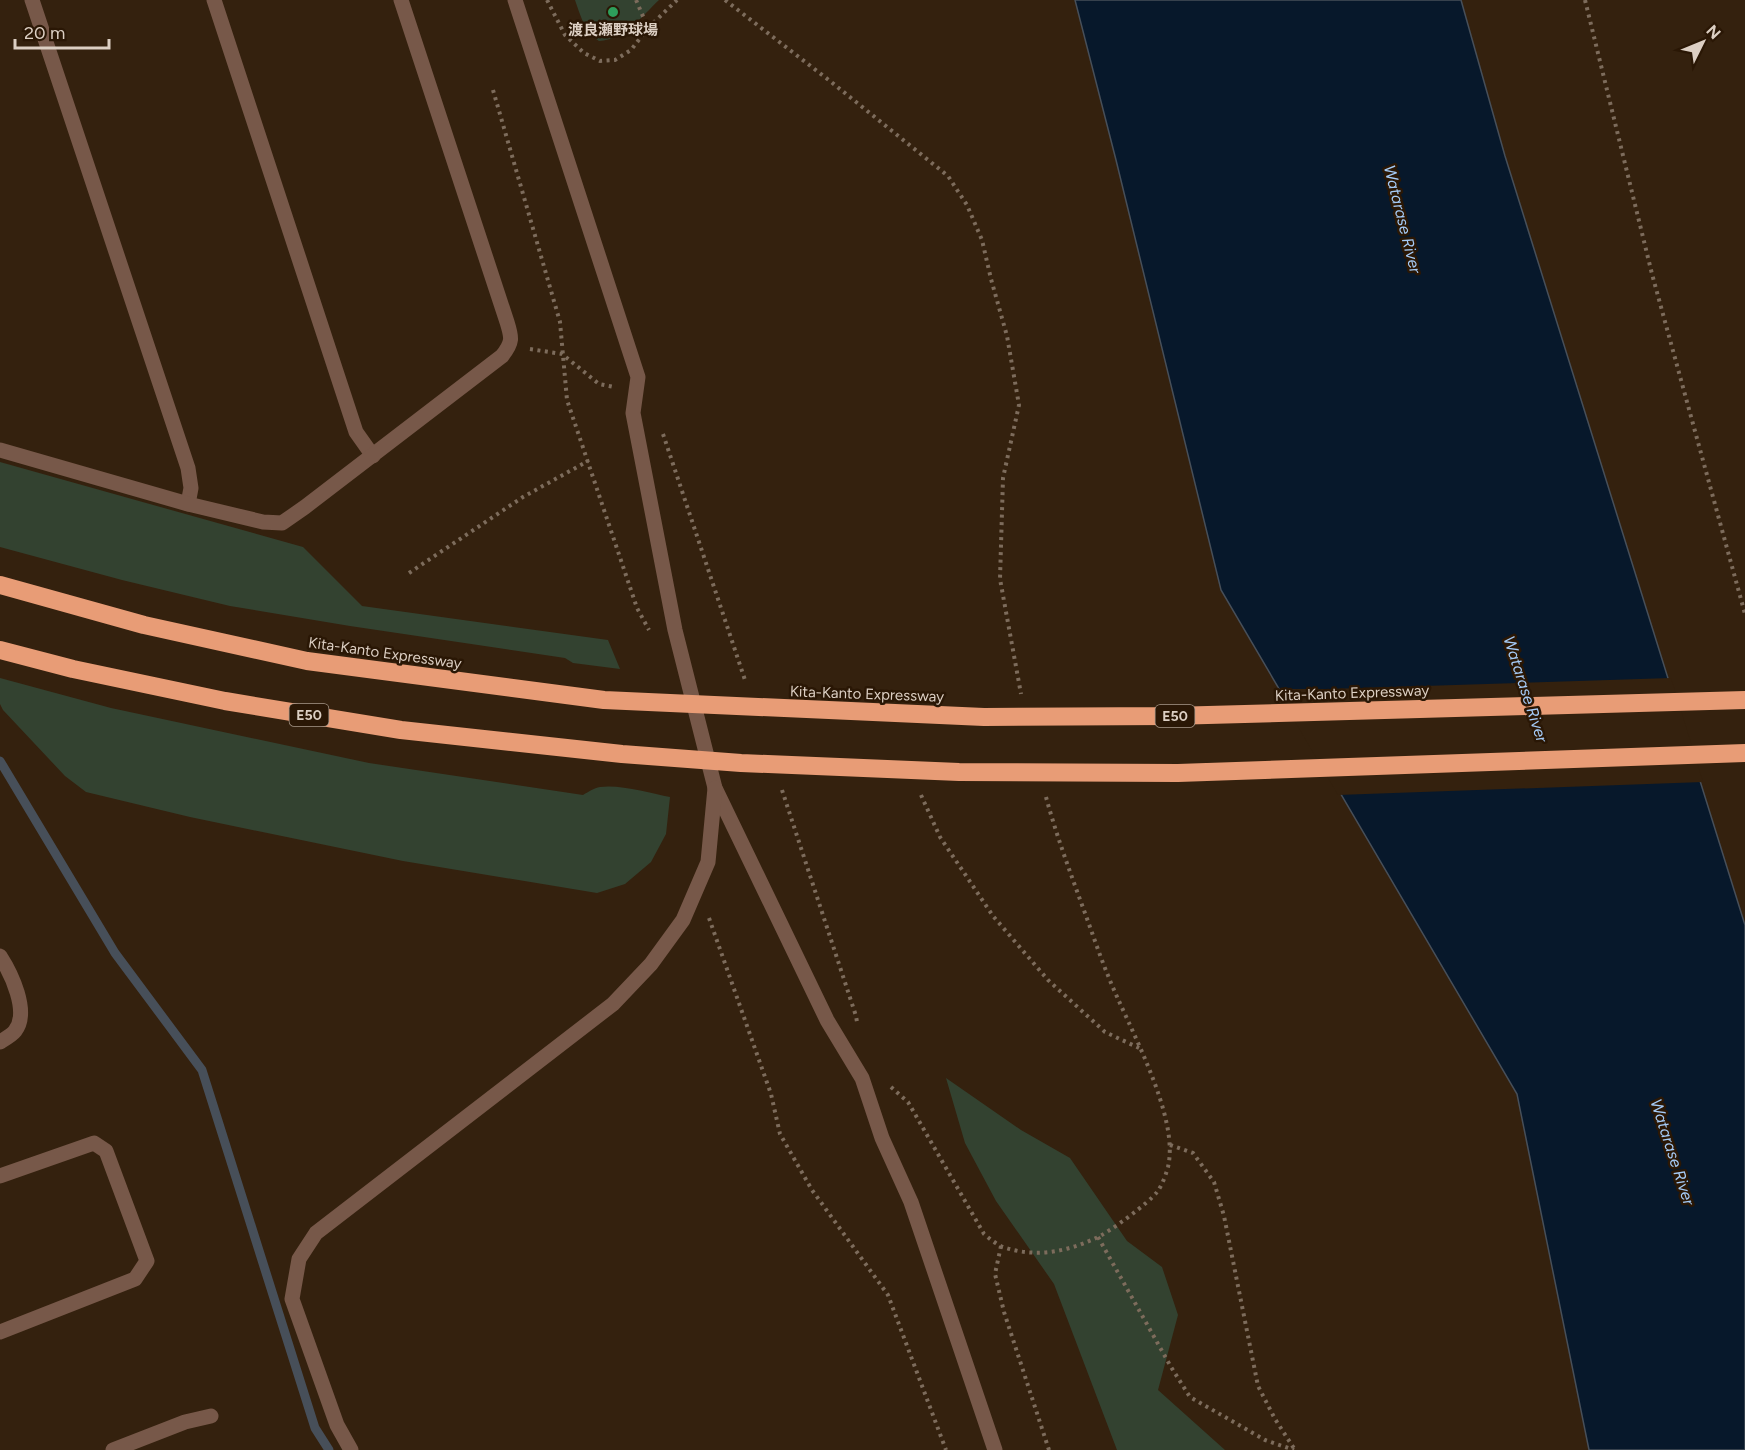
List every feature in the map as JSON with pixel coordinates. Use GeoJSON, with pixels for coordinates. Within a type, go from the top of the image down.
{"type":"FeatureCollection","features":[{"type":"Feature","properties":{"kind":"highway","name":"Kita-Kanto Expressway"},"geometry":{"type":"LineString","coordinates":[[0,585],[144,625],[307,661],[604,700],[995,717],[1171,716],[1745,700]]}},
{"type":"Feature","properties":{"kind":"highway","name":"E50"},"geometry":{"type":"LineString","coordinates":[[0,650],[73,669],[225,701],[401,730],[622,754],[741,763],[959,772],[1179,773],[1745,753]]}},
{"type":"Feature","properties":{"kind":"street"},"geometry":{"type":"LineString","coordinates":[[32,0],[188,468],[191,488],[188,504]]}},
{"type":"Feature","properties":{"kind":"street"},"geometry":{"type":"LineString","coordinates":[[214,0],[356,432],[373,456]]}},
{"type":"Feature","properties":{"kind":"street"},"geometry":{"type":"LineString","coordinates":[[0,450],[188,504],[263,522],[282,523],[502,356],[509,346],[511,337],[507,322],[401,0]]}},
{"type":"Feature","properties":{"kind":"street"},"geometry":{"type":"LineString","coordinates":[[515,0],[638,377],[633,413],[675,630],[715,788],[827,1020],[862,1078],[882,1138],[911,1202],[995,1450]]}},
{"type":"Feature","properties":{"kind":"street"},"geometry":{"type":"LineString","coordinates":[[351,1450],[337,1425],[292,1299],[299,1259],[316,1233],[613,1004],[651,964],[683,920],[708,862],[715,788]]}},
{"type":"Feature","properties":{"kind":"street"},"geometry":{"type":"LineString","coordinates":[[0,956],[9,970],[22,1016],[15,1031],[0,1042]]}},
{"type":"Feature","properties":{"kind":"street"},"geometry":{"type":"LineString","coordinates":[[0,1176],[94,1143],[106,1151],[147,1261],[135,1279],[0,1332]]}},
{"type":"Feature","properties":{"kind":"street"},"geometry":{"type":"LineString","coordinates":[[113,1450],[185,1422],[211,1416]]}},
{"type":"Feature","properties":{"kind":"path"},"geometry":{"type":"LineString","coordinates":[[547,0],[565,35],[584,53],[600,61],[615,60],[631,50],[648,28],[677,0]]}},
{"type":"Feature","properties":{"kind":"path"},"geometry":{"type":"LineString","coordinates":[[636,0],[648,28]]}},
{"type":"Feature","properties":{"kind":"path"},"geometry":{"type":"LineString","coordinates":[[725,0],[948,176],[971,214],[982,240],[990,279],[1007,336],[1019,405],[1003,478],[1000,579],[1022,696]]}},
{"type":"Feature","properties":{"kind":"path"},"geometry":{"type":"LineString","coordinates":[[1586,0],[1652,274],[1745,614]]}},
{"type":"Feature","properties":{"kind":"path"},"geometry":{"type":"LineString","coordinates":[[493,90],[560,322],[567,400],[637,608],[653,638]]}},
{"type":"Feature","properties":{"kind":"path"},"geometry":{"type":"LineString","coordinates":[[509,346],[562,354],[599,384],[615,387],[638,377]]}},
{"type":"Feature","properties":{"kind":"path"},"geometry":{"type":"LineString","coordinates":[[409,573],[523,497],[588,461]]}},
{"type":"Feature","properties":{"kind":"path"},"geometry":{"type":"LineString","coordinates":[[917,785],[940,837],[993,916],[1048,980],[1105,1032],[1140,1049]]}},
{"type":"Feature","properties":{"kind":"path"},"geometry":{"type":"LineString","coordinates":[[862,1078],[886,1082],[908,1102],[984,1234],[1001,1246],[1020,1251],[1048,1253],[1074,1247],[1098,1237],[1140,1208],[1158,1191],[1168,1167],[1170,1145],[1165,1117],[1150,1071],[1108,977],[1054,828],[1046,796]]}},
{"type":"Feature","properties":{"kind":"path"},"geometry":{"type":"LineString","coordinates":[[692,899],[704,907],[709,917],[771,1094],[780,1134],[812,1190],[888,1295],[946,1450]]}},
{"type":"Feature","properties":{"kind":"path"},"geometry":{"type":"LineString","coordinates":[[1170,1145],[1193,1153],[1214,1182],[1224,1216],[1258,1386],[1294,1450]]}},
{"type":"Feature","properties":{"kind":"path"},"geometry":{"type":"LineString","coordinates":[[1098,1237],[1190,1397],[1265,1440],[1294,1450]]}},
{"type":"Feature","properties":{"kind":"path"},"geometry":{"type":"LineString","coordinates":[[1001,1246],[995,1274],[1004,1312],[1049,1450]]}},
{"type":"Feature","properties":{"kind":"green space","name":"渡良瀬野球場"},"geometry":{"type":"Polygon","coordinates":[[[575,0],[659,0],[624,32],[608,40],[599,41],[586,28],[575,0]]]}},
{"type":"Feature","properties":{"kind":"green space"},"geometry":{"type":"Polygon","coordinates":[[[0,462],[303,547],[362,606],[608,640],[620,669],[573,663],[565,658],[230,606],[0,547],[0,462]]]}},
{"type":"Feature","properties":{"kind":"green space"},"geometry":{"type":"Polygon","coordinates":[[[0,678],[111,708],[369,763],[583,795],[596,788],[608,786],[670,797],[666,834],[651,862],[625,884],[597,893],[403,861],[190,817],[86,792],[65,776],[3,710],[0,704],[0,678]]]}},
{"type":"Feature","properties":{"kind":"green space"},"geometry":{"type":"Polygon","coordinates":[[[946,1078],[1021,1130],[1070,1158],[1127,1241],[1162,1267],[1178,1315],[1158,1390],[1225,1450],[1117,1450],[1054,1284],[996,1201],[965,1143],[946,1078]]]}},
{"type":"Feature","properties":{"kind":"water","name":"Watarase River"},"geometry":{"type":"Polygon","coordinates":[[[1075,0],[1461,0],[1505,156],[1745,925],[1745,1450],[1589,1450],[1517,1094],[1221,590],[1075,0]]]}},
{"type":"Feature","properties":{"kind":"pier"},"geometry":{"type":"Polygon","coordinates":[[[1671,678],[1703,782],[1338,795],[1276,689],[1329,689],[1671,678]]]}},
{"type":"Feature","properties":{"kind":"waterway"},"geometry":{"type":"LineString","coordinates":[[0,761],[115,953],[202,1070],[315,1428],[329,1450]]}},
{"type":"Feature","properties":{"kind":"place","name":"渡良瀬野球場"},"geometry":{"type":"Point","coordinates":[613,12]}}]}
